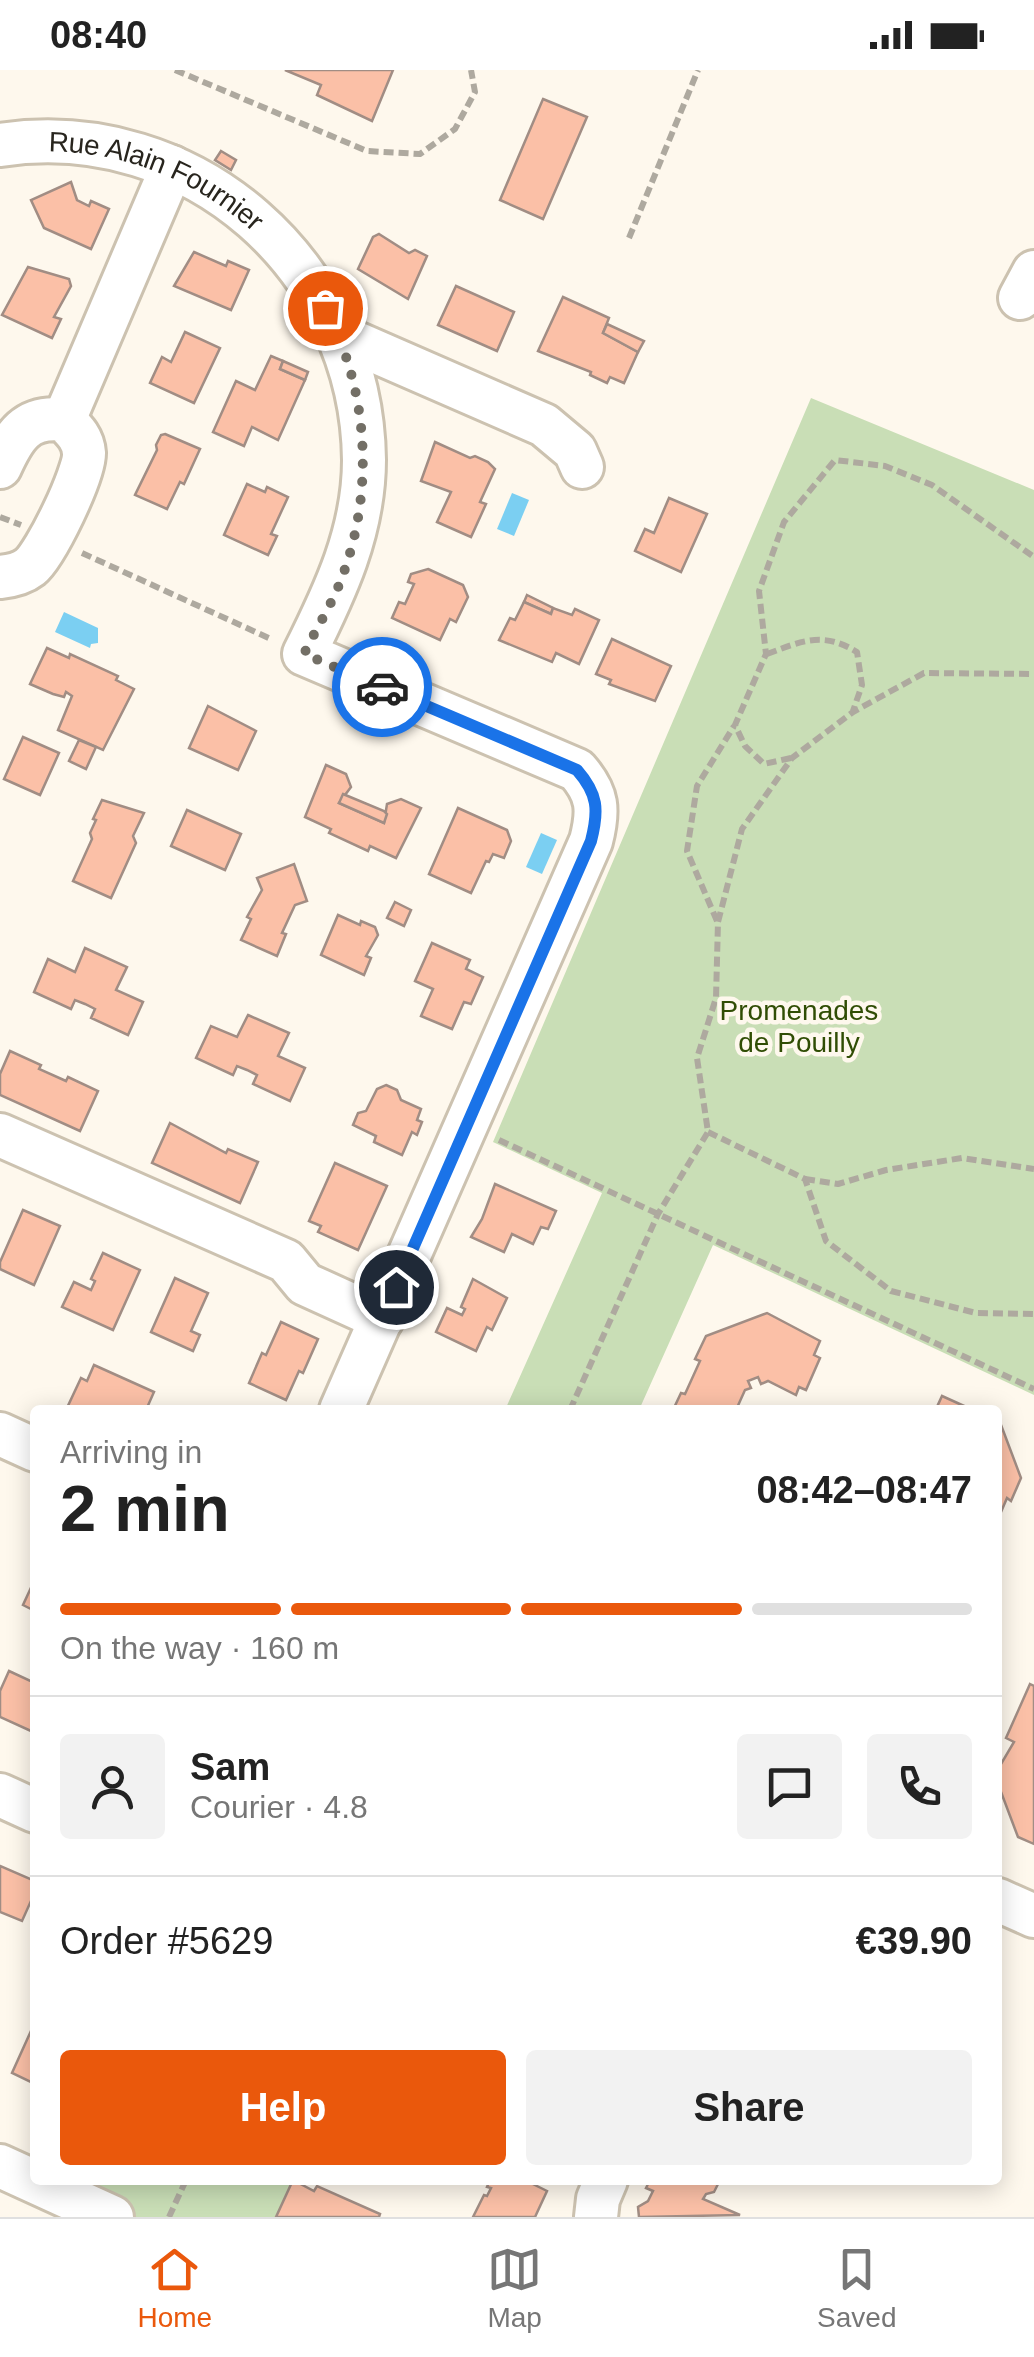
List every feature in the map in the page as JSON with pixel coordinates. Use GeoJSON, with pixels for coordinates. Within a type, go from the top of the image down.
{"type":"FeatureCollection","features":[{"type":"Feature","properties":{"kind":"street","name":"Rue Alain Fournier"},"geometry":{"type":"LineString","coordinates":[[0,145],[84,142],[132,153],[172,168],[222,194],[270,233],[310,279],[340,336],[358,393],[364,462],[358,524],[339,584],[304,654]]}},
{"type":"Feature","properties":{"kind":"street"},"geometry":{"type":"LineString","coordinates":[[64,420],[172,168]]}},
{"type":"Feature","properties":{"kind":"street"},"geometry":{"type":"LineString","coordinates":[[340,336],[544,425],[575,450],[582,468]]}},
{"type":"Feature","properties":{"kind":"street"},"geometry":{"type":"LineString","coordinates":[[0,467],[26,425],[40,420],[64,420],[77,433],[83,449],[84,461],[50,538],[30,567],[0,577]]}},
{"type":"Feature","properties":{"kind":"street"},"geometry":{"type":"LineString","coordinates":[[304,654],[577,770],[598,802],[591,841],[344,1405]]}},
{"type":"Feature","properties":{"kind":"street"},"geometry":{"type":"LineString","coordinates":[[0,1134],[286,1260],[305,1284],[382,1320]]}},
{"type":"Feature","properties":{"kind":"street"},"geometry":{"type":"LineString","coordinates":[[0,1434],[30,1448]]}},
{"type":"Feature","properties":{"kind":"street"},"geometry":{"type":"LineString","coordinates":[[0,1795],[30,1809]]}},
{"type":"Feature","properties":{"kind":"street"},"geometry":{"type":"LineString","coordinates":[[1002,1902],[1034,1916]]}},
{"type":"Feature","properties":{"kind":"street"},"geometry":{"type":"LineString","coordinates":[[0,2166],[30,2180]]}},
{"type":"Feature","properties":{"kind":"street"},"geometry":{"type":"LineString","coordinates":[[42,2185],[112,2217]]}},
{"type":"Feature","properties":{"kind":"street"},"geometry":{"type":"LineString","coordinates":[[596,2217],[604,2185]]}},
{"type":"Feature","properties":{"kind":"path"},"geometry":{"type":"LineString","coordinates":[[175,70],[367,151],[420,154],[455,129],[474,92],[471,70]]}},
{"type":"Feature","properties":{"kind":"path"},"geometry":{"type":"LineString","coordinates":[[629,238],[698,70]]}},
{"type":"Feature","properties":{"kind":"path"},"geometry":{"type":"LineString","coordinates":[[718,922],[687,851],[698,786],[735,725],[766,654],[758,591],[784,522],[834,460],[885,466],[932,486],[1034,557]]}},
{"type":"Feature","properties":{"kind":"path"},"geometry":{"type":"LineString","coordinates":[[0,517],[304,654]]}},
{"type":"Feature","properties":{"kind":"path"},"geometry":{"type":"LineString","coordinates":[[766,654],[806,639],[838,640],[858,652],[862,684],[853,712]]}},
{"type":"Feature","properties":{"kind":"path"},"geometry":{"type":"LineString","coordinates":[[572,1405],[658,1214],[708,1132],[697,1058],[716,998],[718,922],[742,829],[792,758],[853,712],[924,673],[1034,674]]}},
{"type":"Feature","properties":{"kind":"path"},"geometry":{"type":"LineString","coordinates":[[735,725],[745,746],[764,764],[792,758]]}},
{"type":"Feature","properties":{"kind":"path"},"geometry":{"type":"LineString","coordinates":[[466,1125],[1034,1389]]}},
{"type":"Feature","properties":{"kind":"path"},"geometry":{"type":"LineString","coordinates":[[708,1132],[805,1178],[838,1184],[886,1170],[962,1158],[1034,1170]]}},
{"type":"Feature","properties":{"kind":"path"},"geometry":{"type":"LineString","coordinates":[[805,1178],[826,1242],[891,1291],[976,1313],[1034,1314]]}},
{"type":"Feature","properties":{"kind":"path"},"geometry":{"type":"LineString","coordinates":[[169,2217],[184,2185]]}},
{"type":"Feature","properties":{"kind":"green space","name":"Promenades de Pouilly"},"geometry":{"type":"Polygon","coordinates":[[[811,398],[1034,490],[1034,1395],[713,1245],[641,1405],[507,1405],[602,1193],[493,1142],[811,398]]]}},
{"type":"Feature","properties":{"kind":"green space"},"geometry":{"type":"Polygon","coordinates":[[[77,2185],[291,2185],[276,2217],[61,2217],[77,2185]]]}},
{"type":"Feature","properties":{"kind":"water"},"geometry":{"type":"Polygon","coordinates":[[[512,493],[529,500],[514,536],[497,529],[512,493]]]}},
{"type":"Feature","properties":{"kind":"water"},"geometry":{"type":"Polygon","coordinates":[[[64,612],[98,628],[98,643],[90,648],[55,632],[64,612]]]}},
{"type":"Feature","properties":{"kind":"water"},"geometry":{"type":"Polygon","coordinates":[[[541,833],[557,840],[542,874],[526,867],[541,833]]]}},
{"type":"Feature","properties":{"kind":"building"},"geometry":{"type":"Polygon","coordinates":[[[285,70],[393,70],[372,121],[317,95],[321,85],[285,70]]]}},
{"type":"Feature","properties":{"kind":"building"},"geometry":{"type":"Polygon","coordinates":[[[543,99],[587,117],[543,219],[500,200],[543,99]]]}},
{"type":"Feature","properties":{"kind":"building"},"geometry":{"type":"Polygon","coordinates":[[[221,151],[236,160],[231,170],[215,160],[221,151]]]}},
{"type":"Feature","properties":{"kind":"building"},"geometry":{"type":"Polygon","coordinates":[[[71,182],[77,200],[109,209],[91,249],[44,228],[31,200],[71,182]]]}},
{"type":"Feature","properties":{"kind":"building"},"geometry":{"type":"Polygon","coordinates":[[[379,234],[409,253],[415,250],[427,256],[408,299],[358,269],[373,237],[379,234]]]}},
{"type":"Feature","properties":{"kind":"building"},"geometry":{"type":"Polygon","coordinates":[[[194,252],[226,266],[228,261],[249,270],[231,310],[174,286],[194,252]]]}},
{"type":"Feature","properties":{"kind":"building"},"geometry":{"type":"Polygon","coordinates":[[[28,267],[69,279],[71,286],[54,317],[61,319],[52,338],[2,315],[28,267]]]}},
{"type":"Feature","properties":{"kind":"building"},"geometry":{"type":"Polygon","coordinates":[[[456,286],[514,312],[497,351],[438,325],[456,286]]]}},
{"type":"Feature","properties":{"kind":"building"},"geometry":{"type":"Polygon","coordinates":[[[563,297],[609,318],[603,333],[638,352],[624,383],[610,377],[607,383],[590,375],[591,372],[538,351],[563,297]]]}},
{"type":"Feature","properties":{"kind":"building"},"geometry":{"type":"Polygon","coordinates":[[[607,324],[644,341],[638,352],[603,333],[607,324]]]}},
{"type":"Feature","properties":{"kind":"building"},"geometry":{"type":"Polygon","coordinates":[[[185,332],[220,348],[194,403],[150,383],[162,357],[171,362],[185,332]]]}},
{"type":"Feature","properties":{"kind":"building"},"geometry":{"type":"Polygon","coordinates":[[[271,356],[283,361],[280,369],[305,380],[278,440],[252,427],[244,446],[213,432],[236,381],[255,390],[271,356]]]}},
{"type":"Feature","properties":{"kind":"building"},"geometry":{"type":"Polygon","coordinates":[[[283,361],[308,372],[305,380],[280,369],[283,361]]]}},
{"type":"Feature","properties":{"kind":"building"},"geometry":{"type":"Polygon","coordinates":[[[165,434],[200,449],[167,509],[135,495],[156,445],[165,434]]]}},
{"type":"Feature","properties":{"kind":"building"},"geometry":{"type":"Polygon","coordinates":[[[435,442],[470,458],[475,456],[495,469],[480,502],[486,504],[471,537],[437,522],[451,492],[421,481],[435,442]]]}},
{"type":"Feature","properties":{"kind":"building"},"geometry":{"type":"Polygon","coordinates":[[[247,484],[265,492],[267,487],[288,497],[271,534],[277,536],[268,555],[224,535],[247,484]]]}},
{"type":"Feature","properties":{"kind":"building"},"geometry":{"type":"Polygon","coordinates":[[[669,498],[707,514],[681,572],[635,551],[645,529],[654,533],[669,498]]]}},
{"type":"Feature","properties":{"kind":"building"},"geometry":{"type":"Polygon","coordinates":[[[428,569],[463,585],[468,597],[456,622],[450,619],[440,640],[392,618],[399,602],[405,604],[414,584],[408,582],[411,574],[428,569]]]}},
{"type":"Feature","properties":{"kind":"building"},"geometry":{"type":"Polygon","coordinates":[[[527,595],[553,608],[551,614],[524,602],[527,595]]]}},
{"type":"Feature","properties":{"kind":"building"},"geometry":{"type":"Polygon","coordinates":[[[524,602],[551,614],[553,608],[572,615],[575,609],[599,620],[579,664],[556,653],[552,662],[499,640],[524,602]]]}},
{"type":"Feature","properties":{"kind":"building"},"geometry":{"type":"Polygon","coordinates":[[[612,639],[671,666],[655,701],[609,684],[611,680],[596,674],[612,639]]]}},
{"type":"Feature","properties":{"kind":"building"},"geometry":{"type":"Polygon","coordinates":[[[47,648],[118,676],[116,680],[134,689],[103,750],[58,730],[72,696],[66,692],[64,697],[53,694],[30,684],[47,648]]]}},
{"type":"Feature","properties":{"kind":"building"},"geometry":{"type":"Polygon","coordinates":[[[208,706],[256,731],[238,770],[189,748],[208,706]]]}},
{"type":"Feature","properties":{"kind":"building"},"geometry":{"type":"Polygon","coordinates":[[[23,737],[59,753],[40,795],[4,779],[23,737]]]}},
{"type":"Feature","properties":{"kind":"building"},"geometry":{"type":"Polygon","coordinates":[[[79,740],[96,747],[86,769],[69,761],[79,740]]]}},
{"type":"Feature","properties":{"kind":"building"},"geometry":{"type":"Polygon","coordinates":[[[326,765],[346,774],[351,787],[339,803],[384,823],[387,804],[401,799],[421,808],[396,858],[370,846],[368,851],[305,817],[326,765]]]}},
{"type":"Feature","properties":{"kind":"building"},"geometry":{"type":"Polygon","coordinates":[[[343,794],[384,811],[384,823],[339,803],[343,794]]]}},
{"type":"Feature","properties":{"kind":"building"},"geometry":{"type":"Polygon","coordinates":[[[102,800],[144,813],[133,836],[136,843],[111,898],[73,881],[92,839],[90,833],[96,820],[93,819],[102,800]]]}},
{"type":"Feature","properties":{"kind":"building"},"geometry":{"type":"Polygon","coordinates":[[[458,808],[507,830],[511,841],[504,858],[493,854],[486,861],[471,893],[429,874],[458,808]]]}},
{"type":"Feature","properties":{"kind":"building"},"geometry":{"type":"Polygon","coordinates":[[[187,810],[241,834],[225,870],[171,846],[187,810]]]}},
{"type":"Feature","properties":{"kind":"building"},"geometry":{"type":"Polygon","coordinates":[[[294,864],[307,901],[295,905],[277,956],[241,940],[251,919],[247,917],[262,890],[257,878],[294,864]]]}},
{"type":"Feature","properties":{"kind":"building"},"geometry":{"type":"Polygon","coordinates":[[[395,902],[411,910],[404,926],[387,918],[395,902]]]}},
{"type":"Feature","properties":{"kind":"building"},"geometry":{"type":"Polygon","coordinates":[[[338,915],[375,927],[378,935],[366,956],[371,958],[364,975],[321,955],[338,915]]]}},
{"type":"Feature","properties":{"kind":"building"},"geometry":{"type":"Polygon","coordinates":[[[432,943],[470,960],[466,969],[483,977],[471,1004],[464,1002],[452,1029],[421,1016],[433,989],[415,981],[432,943]]]}},
{"type":"Feature","properties":{"kind":"building"},"geometry":{"type":"Polygon","coordinates":[[[85,948],[127,967],[116,990],[143,1002],[128,1035],[91,1018],[95,1009],[85,1004],[75,1000],[71,1009],[34,992],[48,959],[75,972],[85,948]]]}},
{"type":"Feature","properties":{"kind":"building"},"geometry":{"type":"Polygon","coordinates":[[[248,1015],[289,1033],[278,1056],[305,1068],[290,1101],[253,1084],[257,1075],[247,1070],[237,1066],[233,1075],[196,1058],[211,1026],[237,1037],[248,1015]]]}},
{"type":"Feature","properties":{"kind":"building"},"geometry":{"type":"Polygon","coordinates":[[[10,1051],[41,1065],[39,1069],[98,1091],[80,1131],[0,1095],[0,1074],[10,1051]]]}},
{"type":"Feature","properties":{"kind":"building"},"geometry":{"type":"Polygon","coordinates":[[[386,1085],[397,1090],[401,1100],[421,1109],[417,1135],[412,1132],[402,1155],[374,1142],[376,1136],[353,1125],[358,1113],[366,1111],[377,1089],[386,1085]]]}},
{"type":"Feature","properties":{"kind":"building"},"geometry":{"type":"Polygon","coordinates":[[[170,1123],[226,1153],[228,1149],[258,1162],[240,1203],[152,1163],[170,1123]]]}},
{"type":"Feature","properties":{"kind":"building"},"geometry":{"type":"Polygon","coordinates":[[[335,1163],[387,1186],[358,1250],[318,1232],[321,1226],[309,1221],[335,1163]]]}},
{"type":"Feature","properties":{"kind":"building"},"geometry":{"type":"Polygon","coordinates":[[[495,1184],[556,1211],[548,1229],[541,1227],[533,1244],[512,1234],[504,1252],[471,1237],[495,1184]]]}},
{"type":"Feature","properties":{"kind":"building"},"geometry":{"type":"Polygon","coordinates":[[[23,1210],[60,1226],[34,1285],[0,1269],[23,1210]]]}},
{"type":"Feature","properties":{"kind":"building"},"geometry":{"type":"Polygon","coordinates":[[[103,1253],[140,1270],[113,1330],[62,1307],[74,1282],[91,1290],[95,1281],[91,1279],[103,1253]]]}},
{"type":"Feature","properties":{"kind":"building"},"geometry":{"type":"Polygon","coordinates":[[[175,1278],[208,1293],[191,1331],[200,1335],[193,1351],[151,1332],[175,1278]]]}},
{"type":"Feature","properties":{"kind":"building"},"geometry":{"type":"Polygon","coordinates":[[[473,1279],[507,1298],[492,1330],[487,1327],[476,1351],[436,1332],[447,1308],[462,1315],[465,1309],[461,1307],[473,1279]]]}},
{"type":"Feature","properties":{"kind":"building"},"geometry":{"type":"Polygon","coordinates":[[[767,1313],[820,1341],[814,1355],[820,1358],[806,1390],[799,1387],[796,1395],[768,1381],[761,1384],[758,1377],[748,1381],[751,1388],[745,1390],[738,1405],[675,1405],[681,1393],[685,1394],[700,1361],[695,1359],[706,1336],[767,1313]]]}},
{"type":"Feature","properties":{"kind":"building"},"geometry":{"type":"Polygon","coordinates":[[[281,1322],[318,1339],[286,1400],[249,1383],[281,1322]]]}},
{"type":"Feature","properties":{"kind":"building"},"geometry":{"type":"Polygon","coordinates":[[[94,1365],[154,1392],[148,1405],[68,1405],[81,1378],[87,1381],[94,1365]]]}},
{"type":"Feature","properties":{"kind":"building"},"geometry":{"type":"Polygon","coordinates":[[[942,1396],[962,1405],[938,1405],[942,1396]]]}},
{"type":"Feature","properties":{"kind":"building"},"geometry":{"type":"Polygon","coordinates":[[[1002,1428],[1021,1478],[1011,1501],[1007,1498],[1002,1510],[1002,1428]]]}},
{"type":"Feature","properties":{"kind":"building"},"geometry":{"type":"Polygon","coordinates":[[[30,1590],[30,1608],[23,1605],[30,1590]]]}},
{"type":"Feature","properties":{"kind":"building"},"geometry":{"type":"Polygon","coordinates":[[[9,1671],[30,1681],[30,1731],[0,1717],[0,1691],[9,1671]]]}},
{"type":"Feature","properties":{"kind":"building"},"geometry":{"type":"Polygon","coordinates":[[[1030,1684],[1034,1686],[1034,1844],[1018,1837],[1002,1795],[1002,1762],[1014,1742],[1006,1738],[1030,1684]]]}},
{"type":"Feature","properties":{"kind":"building"},"geometry":{"type":"Polygon","coordinates":[[[0,1866],[30,1879],[30,1903],[22,1921],[0,1912],[0,1866]]]}},
{"type":"Feature","properties":{"kind":"building"},"geometry":{"type":"Polygon","coordinates":[[[30,2033],[30,2082],[12,2073],[30,2033]]]}},
{"type":"Feature","properties":{"kind":"building"},"geometry":{"type":"Polygon","coordinates":[[[291,2185],[314,2191],[317,2186],[380,2214],[379,2217],[276,2217],[291,2185]]]}},
{"type":"Feature","properties":{"kind":"building"},"geometry":{"type":"Polygon","coordinates":[[[535,2185],[547,2191],[535,2217],[473,2217],[491,2188],[487,2187],[535,2185]]]}},
{"type":"Feature","properties":{"kind":"building"},"geometry":{"type":"Polygon","coordinates":[[[718,2185],[703,2199],[740,2215],[639,2217],[638,2207],[648,2201],[653,2191],[646,2188],[718,2185]]]}},
{"type":"Feature","properties":{"kind":"way so far"},"geometry":{"type":"LineString","coordinates":[[325,308],[340,336],[358,393],[364,462],[358,524],[339,584],[304,654],[382,687]]}},
{"type":"Feature","properties":{"kind":"route"},"geometry":{"type":"LineString","coordinates":[[382,687],[577,770],[598,802],[591,841],[396,1287]]}}]}
